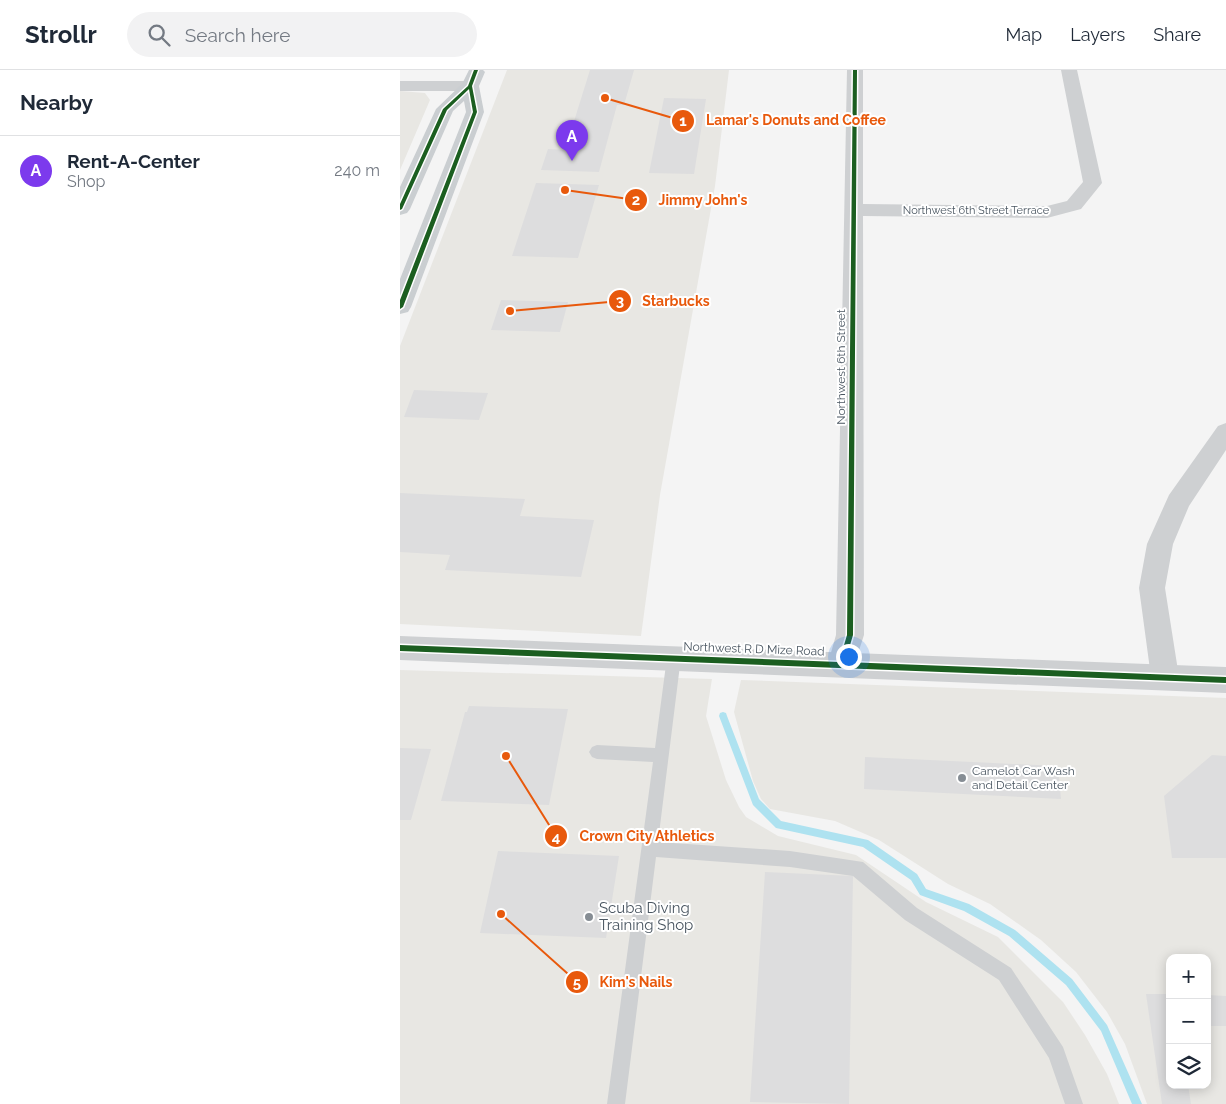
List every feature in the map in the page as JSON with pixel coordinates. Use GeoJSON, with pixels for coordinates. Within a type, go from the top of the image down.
{"type":"FeatureCollection","features":[{"type":"Feature","properties":{"kind":"main road"},"geometry":{"type":"LineString","coordinates":[[400,209],[445,109],[473,78]]}},
{"type":"Feature","properties":{"kind":"main road"},"geometry":{"type":"LineString","coordinates":[[400,307],[475,112],[473,78]]}},
{"type":"Feature","properties":{"kind":"street","name":"Northwest 6th Street"},"geometry":{"type":"LineString","coordinates":[[842,663],[850,634],[855,70]]}},
{"type":"Feature","properties":{"kind":"street","name":"Northwest 6th Street Terrace"},"geometry":{"type":"LineString","coordinates":[[853,210],[1047,212],[1074,205],[1093,183],[1069,70]]}},
{"type":"Feature","properties":{"kind":"street"},"geometry":{"type":"LineString","coordinates":[[400,86],[473,78]]}},
{"type":"Feature","properties":{"kind":"street"},"geometry":{"type":"LineString","coordinates":[[1165,677],[1152,588],[1160,544],[1178,502],[1226,432]]}},
{"type":"Feature","properties":{"kind":"street","name":"Northwest R D Mize Road"},"geometry":{"type":"LineString","coordinates":[[400,648],[842,663],[1226,680]]}},
{"type":"Feature","properties":{"kind":"lane"},"geometry":{"type":"LineString","coordinates":[[616,1104],[674,657]]}},
{"type":"Feature","properties":{"kind":"lane"},"geometry":{"type":"LineString","coordinates":[[597,752],[662,755]]}},
{"type":"Feature","properties":{"kind":"lane"},"geometry":{"type":"LineString","coordinates":[[650,849],[790,860],[857,868],[911,914],[1004,974],[1057,1054],[1074,1104]]}},
{"type":"Feature","properties":{"kind":"shaded area"},"geometry":{"type":"Polygon","coordinates":[[[507,70],[729,70],[715,186],[660,495],[641,636],[400,624],[400,346],[507,70]]]}},
{"type":"Feature","properties":{"kind":"shaded area"},"geometry":{"type":"Polygon","coordinates":[[[400,91],[425,93],[430,100],[400,170],[400,91]]]}},
{"type":"Feature","properties":{"kind":"shaded area"},"geometry":{"type":"Polygon","coordinates":[[[400,670],[712,679],[706,716],[726,780],[746,817],[778,836],[856,855],[926,902],[998,937],[1063,1002],[1085,1035],[1107,1074],[1119,1104],[400,1104],[400,670]]]}},
{"type":"Feature","properties":{"kind":"shaded area"},"geometry":{"type":"Polygon","coordinates":[[[741,680],[1226,698],[1226,1104],[1147,1104],[1125,1044],[1107,1012],[1076,972],[1041,940],[990,904],[948,884],[879,840],[835,821],[770,809],[761,799],[753,781],[734,712],[741,680]]]}},
{"type":"Feature","properties":{"kind":"building"},"geometry":{"type":"Polygon","coordinates":[[[590,70],[634,70],[624,105],[617,105],[599,172],[541,170],[548,149],[565,150],[590,70]]]}},
{"type":"Feature","properties":{"kind":"building"},"geometry":{"type":"Polygon","coordinates":[[[664,98],[706,99],[694,174],[649,173],[664,98]]]}},
{"type":"Feature","properties":{"kind":"building"},"geometry":{"type":"Polygon","coordinates":[[[536,183],[599,185],[578,258],[512,256],[536,183]]]}},
{"type":"Feature","properties":{"kind":"building"},"geometry":{"type":"Polygon","coordinates":[[[501,300],[568,302],[560,332],[491,330],[501,300]]]}},
{"type":"Feature","properties":{"kind":"building"},"geometry":{"type":"Polygon","coordinates":[[[414,390],[488,393],[479,420],[404,417],[414,390]]]}},
{"type":"Feature","properties":{"kind":"building"},"geometry":{"type":"Polygon","coordinates":[[[400,493],[525,499],[520,516],[594,520],[581,577],[445,570],[450,555],[400,552],[400,493]]]}},
{"type":"Feature","properties":{"kind":"building"},"geometry":{"type":"Polygon","coordinates":[[[469,706],[568,709],[549,805],[441,801],[465,712],[467,712],[469,706]]]}},
{"type":"Feature","properties":{"kind":"building"},"geometry":{"type":"Polygon","coordinates":[[[400,748],[431,749],[411,820],[400,820],[400,748]]]}},
{"type":"Feature","properties":{"kind":"building"},"geometry":{"type":"Polygon","coordinates":[[[1212,755],[1226,756],[1226,858],[1172,858],[1164,796],[1212,755]]]}},
{"type":"Feature","properties":{"kind":"building","name":"Camelot Car Wash and Detail Center"},"geometry":{"type":"Polygon","coordinates":[[[865,757],[1058,766],[1061,799],[864,789],[865,757]]]}},
{"type":"Feature","properties":{"kind":"building"},"geometry":{"type":"Polygon","coordinates":[[[498,851],[619,856],[606,938],[480,933],[498,851]]]}},
{"type":"Feature","properties":{"kind":"building"},"geometry":{"type":"Polygon","coordinates":[[[765,872],[853,876],[849,1104],[750,1102],[765,872]]]}},
{"type":"Feature","properties":{"kind":"building"},"geometry":{"type":"Polygon","coordinates":[[[1146,994],[1166,994],[1166,1089],[1189,1089],[1191,1104],[1162,1104],[1146,994]]]}},
{"type":"Feature","properties":{"kind":"building"},"geometry":{"type":"Polygon","coordinates":[[[1211,995],[1226,996],[1226,1026],[1211,1026],[1211,995]]]}},
{"type":"Feature","properties":{"kind":"waterway"},"geometry":{"type":"LineString","coordinates":[[723,716],[756,802],[779,825],[865,843],[914,877],[923,892],[966,907],[1012,933],[1069,982],[1104,1028],[1137,1104]]}},
{"type":"Feature","properties":{"kind":"cycle path"},"geometry":{"type":"LineString","coordinates":[[400,209],[445,109],[470,86],[476,70]]}},
{"type":"Feature","properties":{"kind":"cycle path"},"geometry":{"type":"LineString","coordinates":[[842,663],[850,635],[855,70]]}},
{"type":"Feature","properties":{"kind":"cycle path"},"geometry":{"type":"LineString","coordinates":[[400,307],[475,112],[470,86]]}},
{"type":"Feature","properties":{"kind":"cycle path"},"geometry":{"type":"LineString","coordinates":[[400,648],[1226,680]]}},
{"type":"Feature","properties":{"kind":"place","name":"Lamar's Donuts and Coffee"},"geometry":{"type":"Point","coordinates":[605,98]}},
{"type":"Feature","properties":{"kind":"place","name":"Rent-A-Center"},"geometry":{"type":"Point","coordinates":[572,161]}},
{"type":"Feature","properties":{"kind":"place","name":"Jimmy John's"},"geometry":{"type":"Point","coordinates":[565,190]}},
{"type":"Feature","properties":{"kind":"place","name":"Starbucks"},"geometry":{"type":"Point","coordinates":[510,311]}},
{"type":"Feature","properties":{"kind":"place","name":"Crown City Athletics"},"geometry":{"type":"Point","coordinates":[506,756]}},
{"type":"Feature","properties":{"kind":"place","name":"Camelot Car Wash and Detail Center"},"geometry":{"type":"Point","coordinates":[962,778]}},
{"type":"Feature","properties":{"kind":"place","name":"Kim's Nails"},"geometry":{"type":"Point","coordinates":[501,914]}},
{"type":"Feature","properties":{"kind":"place","name":"Scuba Diving Training Shop"},"geometry":{"type":"Point","coordinates":[589,917]}}]}
